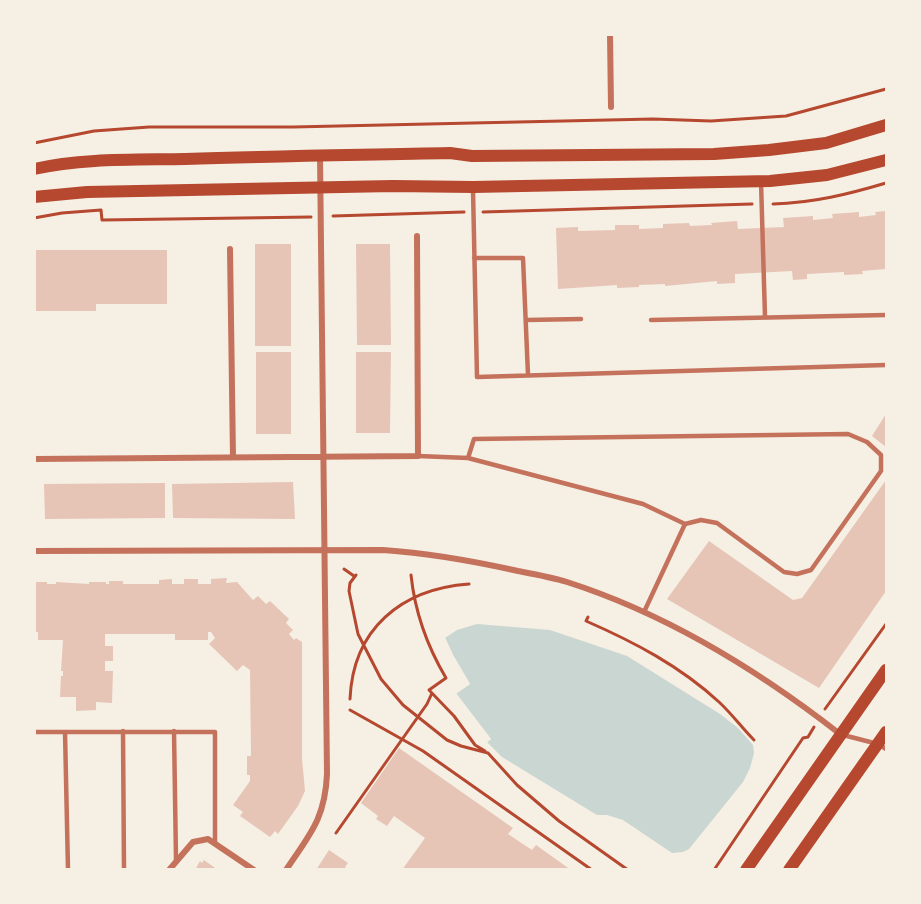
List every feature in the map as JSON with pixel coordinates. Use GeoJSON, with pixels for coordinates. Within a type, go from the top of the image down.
{"type":"FeatureCollection","features":[{"type":"Feature","properties":{"kind":"main road"},"geometry":{"type":"LineString","coordinates":[[34,169],[57,164],[100,161],[450,153],[471,156],[714,154],[826,143],[886,125]]}},
{"type":"Feature","properties":{"kind":"main road"},"geometry":{"type":"LineString","coordinates":[[34,198],[87,192],[761,182],[827,175],[886,160]]}},
{"type":"Feature","properties":{"kind":"main road"},"geometry":{"type":"LineString","coordinates":[[746,870],[886,670]]}},
{"type":"Feature","properties":{"kind":"main road"},"geometry":{"type":"LineString","coordinates":[[789,870],[882,746],[886,732]]}},
{"type":"Feature","properties":{"kind":"street"},"geometry":{"type":"LineString","coordinates":[[610,34],[611,107]]}},
{"type":"Feature","properties":{"kind":"street"},"geometry":{"type":"LineString","coordinates":[[286,870],[313,830],[322,813],[326,796],[320,156]]}},
{"type":"Feature","properties":{"kind":"street"},"geometry":{"type":"LineString","coordinates":[[34,459],[418,456],[417,237]]}},
{"type":"Feature","properties":{"kind":"street"},"geometry":{"type":"LineString","coordinates":[[230,249],[233,457]]}},
{"type":"Feature","properties":{"kind":"street"},"geometry":{"type":"LineString","coordinates":[[34,551],[325,549],[419,552],[566,581],[644,612],[695,636],[747,667],[840,734]]}},
{"type":"Feature","properties":{"kind":"street"},"geometry":{"type":"LineString","coordinates":[[169,870],[193,842],[207,839],[254,870]]}},
{"type":"Feature","properties":{"kind":"lane"},"geometry":{"type":"LineString","coordinates":[[761,182],[765,317]]}},
{"type":"Feature","properties":{"kind":"lane"},"geometry":{"type":"LineString","coordinates":[[473,187],[477,376],[886,365]]}},
{"type":"Feature","properties":{"kind":"lane"},"geometry":{"type":"LineString","coordinates":[[474,258],[524,258],[528,375]]}},
{"type":"Feature","properties":{"kind":"lane"},"geometry":{"type":"LineString","coordinates":[[651,320],[886,315]]}},
{"type":"Feature","properties":{"kind":"lane"},"geometry":{"type":"LineString","coordinates":[[525,320],[581,319]]}},
{"type":"Feature","properties":{"kind":"lane"},"geometry":{"type":"LineString","coordinates":[[418,456],[468,458],[643,504],[685,524],[701,520],[717,523],[784,572],[797,574],[811,570],[881,471],[881,455],[867,442],[848,434],[474,439],[468,458]]}},
{"type":"Feature","properties":{"kind":"lane"},"geometry":{"type":"LineString","coordinates":[[644,612],[685,524]]}},
{"type":"Feature","properties":{"kind":"lane"},"geometry":{"type":"LineString","coordinates":[[123,731],[124,870]]}},
{"type":"Feature","properties":{"kind":"lane"},"geometry":{"type":"LineString","coordinates":[[174,731],[176,860]]}},
{"type":"Feature","properties":{"kind":"lane"},"geometry":{"type":"LineString","coordinates":[[34,732],[215,732],[215,843]]}},
{"type":"Feature","properties":{"kind":"lane"},"geometry":{"type":"LineString","coordinates":[[65,732],[68,870]]}},
{"type":"Feature","properties":{"kind":"lane"},"geometry":{"type":"LineString","coordinates":[[840,734],[882,746]]}},
{"type":"Feature","properties":{"kind":"path"},"geometry":{"type":"LineString","coordinates":[[34,143],[94,131],[149,127],[293,127],[653,119],[711,121],[786,116],[886,89]]}},
{"type":"Feature","properties":{"kind":"path"},"geometry":{"type":"LineString","coordinates":[[34,218],[101,210],[102,220],[798,203],[849,195],[886,183]]}},
{"type":"Feature","properties":{"kind":"path"},"geometry":{"type":"LineString","coordinates":[[344,569],[355,576],[350,586],[352,610],[363,647],[391,692],[417,718],[454,743],[488,753]]}},
{"type":"Feature","properties":{"kind":"path"},"geometry":{"type":"LineString","coordinates":[[411,576],[414,597],[430,650],[446,678],[429,690],[454,716],[475,745],[488,753],[518,784],[559,821],[628,870]]}},
{"type":"Feature","properties":{"kind":"path"},"geometry":{"type":"LineString","coordinates":[[350,699],[353,669],[376,626],[390,613],[414,597],[442,587],[469,584]]}},
{"type":"Feature","properties":{"kind":"path"},"geometry":{"type":"LineString","coordinates":[[588,616],[586,621],[631,642],[685,674],[720,703],[754,740]]}},
{"type":"Feature","properties":{"kind":"path"},"geometry":{"type":"LineString","coordinates":[[826,707],[886,624]]}},
{"type":"Feature","properties":{"kind":"path"},"geometry":{"type":"LineString","coordinates":[[336,833],[432,693]]}},
{"type":"Feature","properties":{"kind":"path"},"geometry":{"type":"LineString","coordinates":[[350,710],[403,738],[592,870]]}},
{"type":"Feature","properties":{"kind":"path"},"geometry":{"type":"LineString","coordinates":[[714,869],[797,746],[803,738],[808,737]]}},
{"type":"Feature","properties":{"kind":"shaded area"},"geometry":{"type":"Polygon","coordinates":[[[477,624],[550,630],[627,656],[720,714],[738,728],[753,745],[754,753],[743,782],[689,849],[683,852],[672,853],[623,820],[607,815],[597,815],[502,757],[487,742],[491,739],[456,693],[470,684],[445,638],[457,630],[477,624]]]}},
{"type":"Feature","properties":{"kind":"pier"},"geometry":{"type":"Polygon","coordinates":[[[444,635],[470,684],[456,694],[491,739],[485,744],[487,739],[453,694],[466,683],[450,657],[443,639],[444,635]]]}},
{"type":"Feature","properties":{"kind":"building"},"geometry":{"type":"Polygon","coordinates":[[[886,211],[886,269],[862,271],[863,274],[844,275],[844,272],[807,274],[807,279],[793,280],[792,271],[735,274],[735,283],[717,284],[717,281],[665,286],[665,284],[639,285],[639,287],[617,288],[617,285],[558,289],[556,228],[578,227],[578,231],[615,230],[615,225],[639,225],[639,229],[663,228],[663,224],[689,223],[690,226],[737,221],[738,229],[784,227],[783,218],[813,216],[813,220],[833,218],[832,214],[859,212],[859,217],[886,211]]]}},
{"type":"Feature","properties":{"kind":"building"},"geometry":{"type":"Polygon","coordinates":[[[255,244],[291,244],[291,346],[255,346],[255,244]]]}},
{"type":"Feature","properties":{"kind":"building"},"geometry":{"type":"Polygon","coordinates":[[[356,244],[390,244],[391,345],[357,345],[356,244]]]}},
{"type":"Feature","properties":{"kind":"building"},"geometry":{"type":"Polygon","coordinates":[[[34,250],[167,250],[167,304],[96,304],[96,311],[36,311],[34,250]]]}},
{"type":"Feature","properties":{"kind":"building"},"geometry":{"type":"Polygon","coordinates":[[[256,352],[291,352],[291,434],[256,434],[256,352]]]}},
{"type":"Feature","properties":{"kind":"building"},"geometry":{"type":"Polygon","coordinates":[[[356,352],[391,352],[390,433],[356,433],[356,352]]]}},
{"type":"Feature","properties":{"kind":"building"},"geometry":{"type":"Polygon","coordinates":[[[886,414],[886,447],[872,436],[886,414]]]}},
{"type":"Feature","properties":{"kind":"building"},"geometry":{"type":"Polygon","coordinates":[[[886,480],[886,591],[819,688],[667,599],[709,541],[793,600],[802,598],[886,480]]]}},
{"type":"Feature","properties":{"kind":"building"},"geometry":{"type":"Polygon","coordinates":[[[293,482],[295,519],[173,518],[172,484],[293,482]]]}},
{"type":"Feature","properties":{"kind":"building"},"geometry":{"type":"Polygon","coordinates":[[[165,483],[165,518],[45,519],[44,484],[165,483]]]}},
{"type":"Feature","properties":{"kind":"building"},"geometry":{"type":"Polygon","coordinates":[[[227,578],[226,583],[237,582],[253,600],[258,596],[266,604],[270,601],[289,619],[286,623],[293,630],[289,634],[294,640],[296,638],[302,642],[302,759],[305,791],[298,806],[278,834],[275,831],[270,837],[240,816],[243,812],[233,805],[250,781],[250,775],[247,775],[247,756],[251,756],[250,670],[243,665],[237,671],[209,644],[215,638],[211,632],[208,632],[208,640],[175,640],[175,634],[105,634],[105,646],[113,646],[113,661],[105,661],[105,671],[113,671],[112,703],[96,702],[96,710],[76,711],[76,697],[60,697],[61,676],[63,676],[63,671],[61,671],[63,640],[38,640],[38,632],[34,632],[34,582],[89,584],[89,582],[106,582],[109,584],[109,581],[123,581],[123,584],[159,584],[159,580],[172,579],[172,584],[184,584],[184,579],[198,579],[198,584],[211,584],[211,579],[227,578]]]}},
{"type":"Feature","properties":{"kind":"building"},"geometry":{"type":"Polygon","coordinates":[[[399,748],[513,828],[508,834],[532,850],[536,845],[571,870],[402,870],[425,838],[394,816],[387,826],[376,819],[378,816],[361,803],[399,748]]]}},
{"type":"Feature","properties":{"kind":"building"},"geometry":{"type":"Polygon","coordinates":[[[329,850],[348,863],[345,867],[348,870],[316,870],[329,850]]]}},
{"type":"Feature","properties":{"kind":"building"},"geometry":{"type":"Polygon","coordinates":[[[204,860],[218,870],[195,870],[200,861],[202,863],[204,860]]]}}]}
